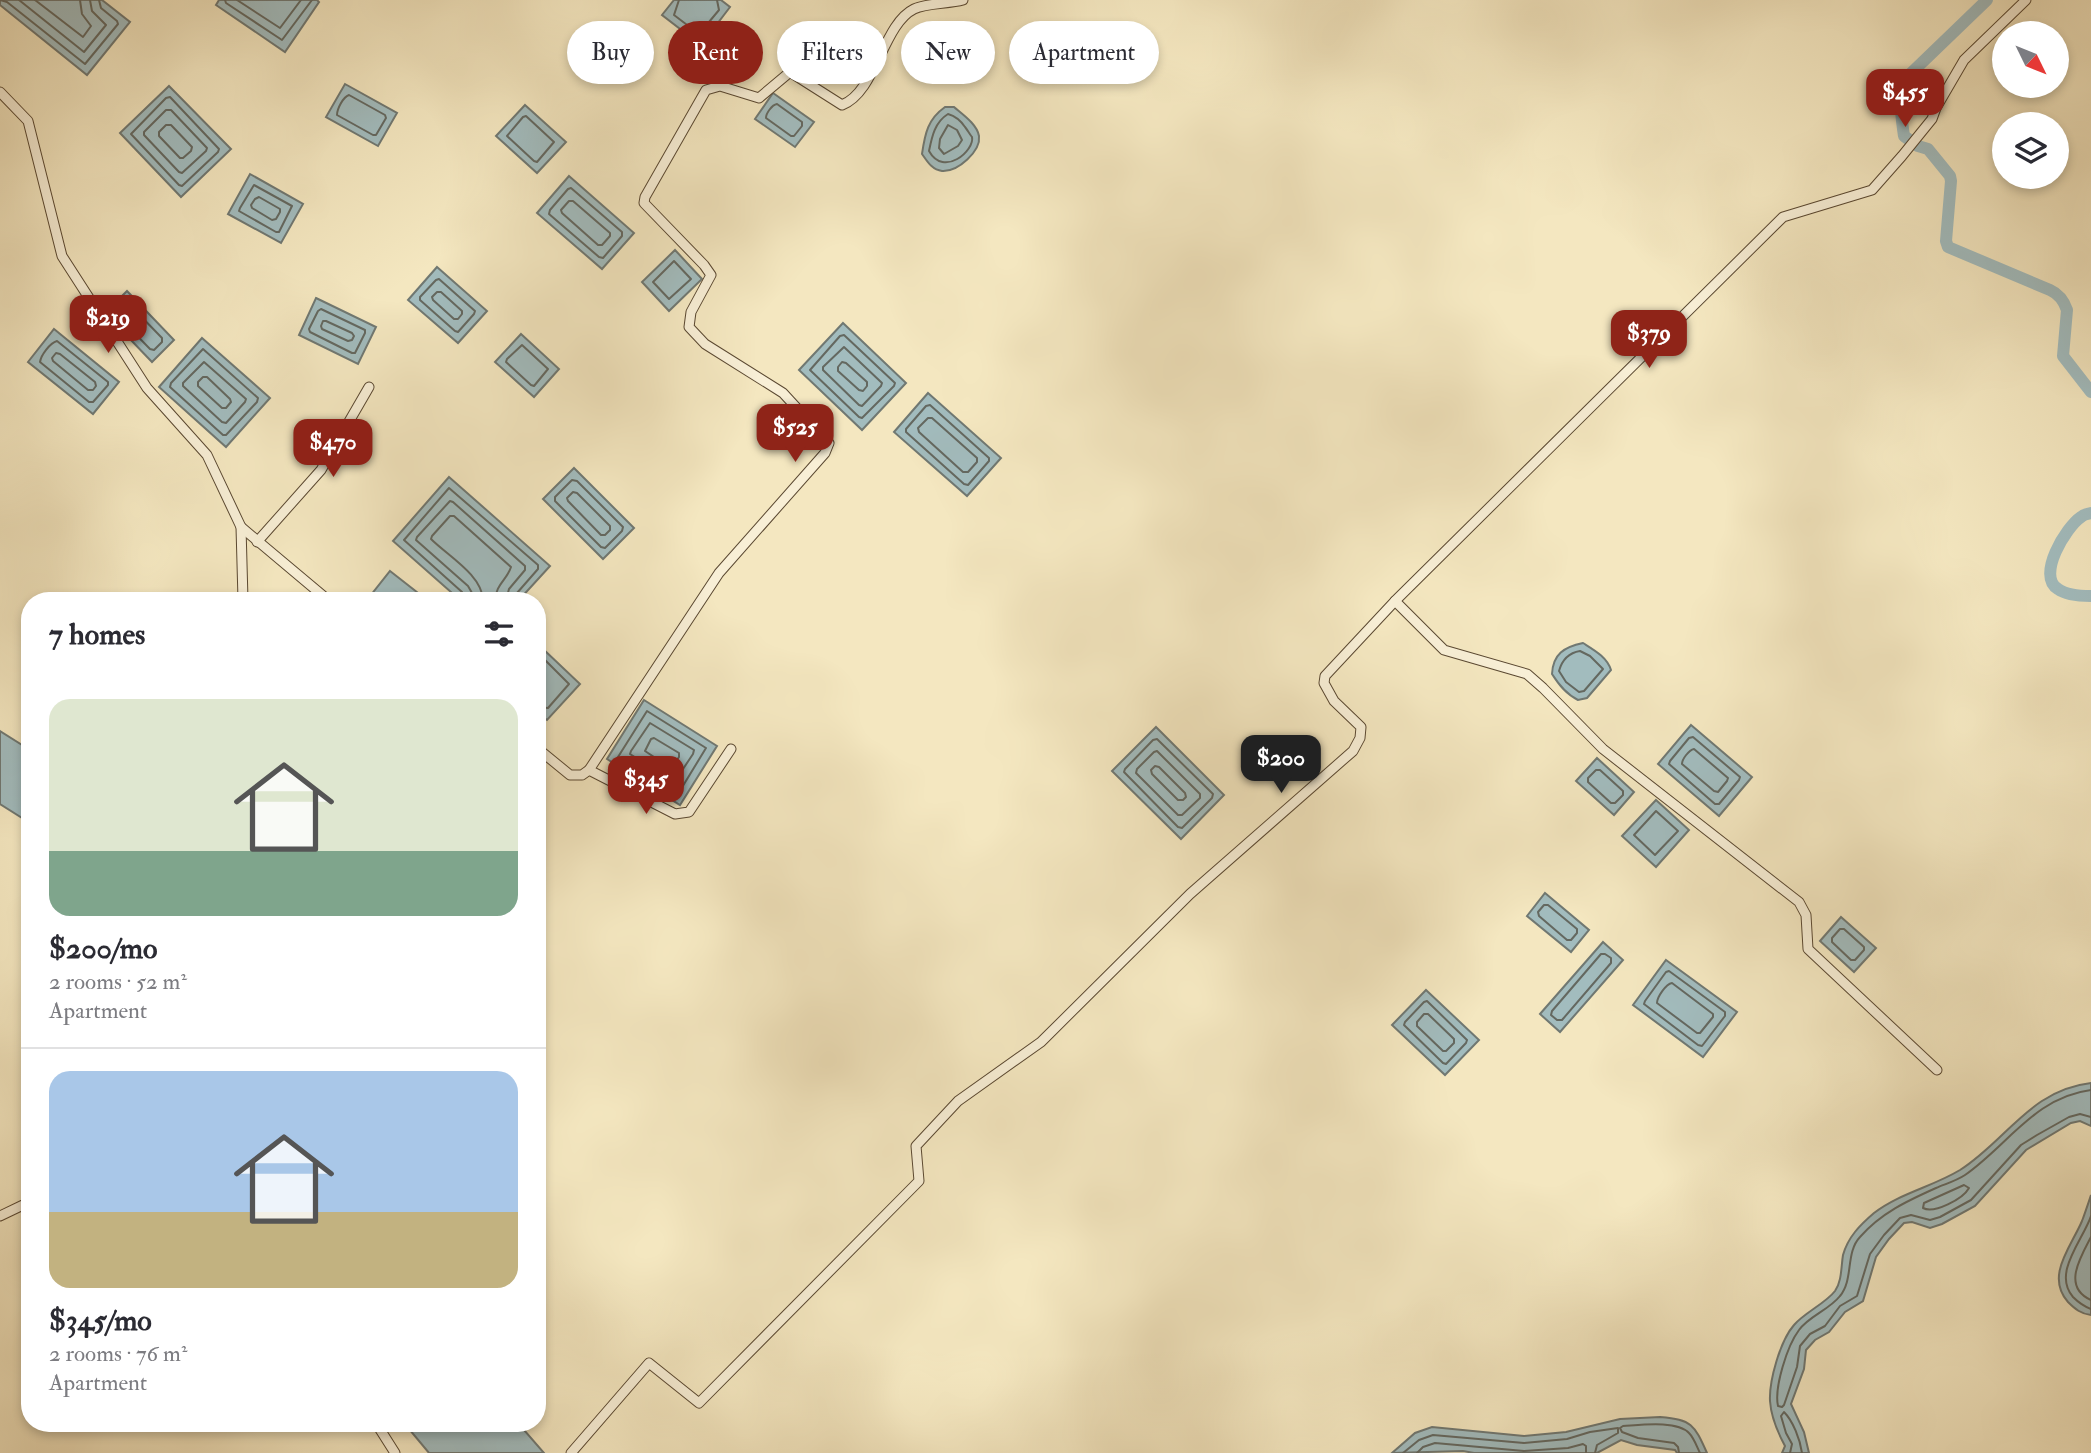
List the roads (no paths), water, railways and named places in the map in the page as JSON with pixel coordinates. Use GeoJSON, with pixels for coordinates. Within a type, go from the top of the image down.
{"type":"FeatureCollection","features":[{"type":"Feature","properties":{"kind":"street"},"geometry":{"type":"LineString","coordinates":[[546,755],[570,775],[582,775],[589,770],[719,573],[825,453],[829,443],[783,394],[705,344],[689,327],[691,312],[711,275],[644,203],[645,197],[706,90],[720,86],[759,98],[790,72],[834,101],[842,104],[849,102],[870,76],[898,22],[914,9],[963,0]]}},
{"type":"Feature","properties":{"kind":"street"},"geometry":{"type":"LineString","coordinates":[[571,1453],[649,1363],[699,1403],[919,1181],[916,1146],[958,1101],[1041,1042],[1190,894],[1353,751],[1360,738],[1361,727],[1334,701],[1324,683],[1325,676],[1395,601],[1783,217],[1872,190],[1931,120],[1964,60],[2026,0]]}},
{"type":"Feature","properties":{"kind":"street"},"geometry":{"type":"LineString","coordinates":[[0,92],[28,121],[62,256],[147,388],[207,455],[240,527],[243,592]]}},
{"type":"Feature","properties":{"kind":"street"},"geometry":{"type":"LineString","coordinates":[[257,542],[321,470],[369,387]]}},
{"type":"Feature","properties":{"kind":"street"},"geometry":{"type":"LineString","coordinates":[[240,527],[318,592]]}},
{"type":"Feature","properties":{"kind":"street"},"geometry":{"type":"LineString","coordinates":[[1395,601],[1444,650],[1527,674],[1603,748],[1799,902],[1806,915],[1808,949],[1937,1070]]}},
{"type":"Feature","properties":{"kind":"street"},"geometry":{"type":"LineString","coordinates":[[589,770],[675,814],[689,812],[732,749]]}},
{"type":"Feature","properties":{"kind":"street"},"geometry":{"type":"LineString","coordinates":[[0,1216],[21,1206]]}},
{"type":"Feature","properties":{"kind":"street"},"geometry":{"type":"LineString","coordinates":[[382,1432],[395,1453]]}},
{"type":"Feature","properties":{"kind":"water"},"geometry":{"type":"Polygon","coordinates":[[[0,0],[102,0],[130,22],[87,75],[0,5],[0,0]]]}},
{"type":"Feature","properties":{"kind":"water"},"geometry":{"type":"Polygon","coordinates":[[[219,0],[319,2],[285,52],[216,5],[219,0]]]}},
{"type":"Feature","properties":{"kind":"water"},"geometry":{"type":"Polygon","coordinates":[[[674,0],[721,0],[730,7],[719,21],[670,21],[662,15],[674,0]]]}},
{"type":"Feature","properties":{"kind":"water"},"geometry":{"type":"Polygon","coordinates":[[[345,84],[397,113],[378,146],[326,117],[345,84]]]}},
{"type":"Feature","properties":{"kind":"water"},"geometry":{"type":"Polygon","coordinates":[[[169,86],[231,149],[181,197],[120,133],[169,86]]]}},
{"type":"Feature","properties":{"kind":"water"},"geometry":{"type":"Polygon","coordinates":[[[773,93],[814,122],[795,147],[755,119],[773,93]]]}},
{"type":"Feature","properties":{"kind":"water"},"geometry":{"type":"Polygon","coordinates":[[[525,105],[566,142],[537,173],[496,136],[525,105]]]}},
{"type":"Feature","properties":{"kind":"water"},"geometry":{"type":"Polygon","coordinates":[[[945,107],[954,107],[965,116],[975,127],[979,142],[967,160],[955,168],[942,171],[933,167],[922,154],[928,127],[945,107]]]}},
{"type":"Feature","properties":{"kind":"water"},"geometry":{"type":"Polygon","coordinates":[[[250,174],[303,204],[281,243],[228,214],[250,174]]]}},
{"type":"Feature","properties":{"kind":"water"},"geometry":{"type":"Polygon","coordinates":[[[569,176],[634,233],[602,269],[537,213],[569,176]]]}},
{"type":"Feature","properties":{"kind":"water"},"geometry":{"type":"Polygon","coordinates":[[[675,250],[702,279],[669,311],[642,282],[675,250]]]}},
{"type":"Feature","properties":{"kind":"water"},"geometry":{"type":"Polygon","coordinates":[[[437,267],[487,311],[458,343],[408,300],[437,267]]]}},
{"type":"Feature","properties":{"kind":"water"},"geometry":{"type":"Polygon","coordinates":[[[127,291],[174,340],[152,362],[105,313],[127,291]]]}},
{"type":"Feature","properties":{"kind":"water"},"geometry":{"type":"Polygon","coordinates":[[[316,298],[376,327],[358,364],[299,335],[316,298]]]}},
{"type":"Feature","properties":{"kind":"water"},"geometry":{"type":"Polygon","coordinates":[[[843,323],[906,383],[862,430],[799,370],[843,323]]]}},
{"type":"Feature","properties":{"kind":"water"},"geometry":{"type":"Polygon","coordinates":[[[54,329],[119,382],[93,414],[28,362],[54,329]]]}},
{"type":"Feature","properties":{"kind":"water"},"geometry":{"type":"Polygon","coordinates":[[[521,334],[559,369],[534,397],[495,362],[521,334]]]}},
{"type":"Feature","properties":{"kind":"water"},"geometry":{"type":"Polygon","coordinates":[[[202,338],[270,398],[226,447],[159,387],[202,338]]]}},
{"type":"Feature","properties":{"kind":"water"},"geometry":{"type":"Polygon","coordinates":[[[928,393],[1001,458],[967,496],[894,432],[928,393]]]}},
{"type":"Feature","properties":{"kind":"water"},"geometry":{"type":"Polygon","coordinates":[[[574,468],[634,528],[603,559],[543,499],[574,468]]]}},
{"type":"Feature","properties":{"kind":"water"},"geometry":{"type":"Polygon","coordinates":[[[449,477],[550,566],[526,592],[451,592],[393,541],[449,477]]]}},
{"type":"Feature","properties":{"kind":"water"},"geometry":{"type":"Polygon","coordinates":[[[390,571],[417,592],[373,592],[390,571]]]}},
{"type":"Feature","properties":{"kind":"water"},"geometry":{"type":"Polygon","coordinates":[[[1583,643],[1596,651],[1611,670],[1587,698],[1578,700],[1563,689],[1552,674],[1557,656],[1561,652],[1583,643]]]}},
{"type":"Feature","properties":{"kind":"water"},"geometry":{"type":"Polygon","coordinates":[[[546,652],[580,684],[546,719],[546,652]]]}},
{"type":"Feature","properties":{"kind":"water"},"geometry":{"type":"Polygon","coordinates":[[[644,700],[717,746],[680,805],[607,759],[644,700]]]}},
{"type":"Feature","properties":{"kind":"water"},"geometry":{"type":"Polygon","coordinates":[[[1691,725],[1752,777],[1719,816],[1658,764],[1691,725]]]}},
{"type":"Feature","properties":{"kind":"water"},"geometry":{"type":"Polygon","coordinates":[[[1156,727],[1224,795],[1181,839],[1112,771],[1156,727]]]}},
{"type":"Feature","properties":{"kind":"water"},"geometry":{"type":"Polygon","coordinates":[[[0,731],[21,744],[21,817],[0,804],[0,731]]]}},
{"type":"Feature","properties":{"kind":"water"},"geometry":{"type":"Polygon","coordinates":[[[1597,758],[1634,792],[1614,815],[1576,781],[1597,758]]]}},
{"type":"Feature","properties":{"kind":"water"},"geometry":{"type":"Polygon","coordinates":[[[1656,800],[1689,830],[1656,867],[1622,836],[1656,800]]]}},
{"type":"Feature","properties":{"kind":"water"},"geometry":{"type":"Polygon","coordinates":[[[1545,893],[1589,930],[1571,952],[1527,916],[1545,893]]]}},
{"type":"Feature","properties":{"kind":"water"},"geometry":{"type":"Polygon","coordinates":[[[1841,917],[1876,948],[1854,972],[1820,941],[1841,917]]]}},
{"type":"Feature","properties":{"kind":"water"},"geometry":{"type":"Polygon","coordinates":[[[1603,942],[1623,960],[1560,1032],[1540,1014],[1603,942]]]}},
{"type":"Feature","properties":{"kind":"water"},"geometry":{"type":"Polygon","coordinates":[[[1666,960],[1737,1012],[1703,1057],[1633,1005],[1666,960]]]}},
{"type":"Feature","properties":{"kind":"water"},"geometry":{"type":"Polygon","coordinates":[[[1426,990],[1479,1040],[1445,1075],[1392,1025],[1426,990]]]}},
{"type":"Feature","properties":{"kind":"water"},"geometry":{"type":"Polygon","coordinates":[[[2091,1083],[2091,1126],[2080,1121],[2071,1123],[2026,1150],[1975,1206],[1930,1228],[1912,1222],[1904,1223],[1889,1239],[1876,1257],[1863,1301],[1845,1312],[1829,1332],[1815,1340],[1806,1350],[1804,1369],[1791,1404],[1804,1432],[1809,1453],[1782,1453],[1785,1446],[1775,1424],[1770,1401],[1776,1362],[1794,1325],[1835,1291],[1845,1249],[1855,1232],[1884,1206],[1960,1170],[2051,1095],[2091,1083]]]}},
{"type":"Feature","properties":{"kind":"water"},"geometry":{"type":"Polygon","coordinates":[[[2091,1195],[2091,1315],[2078,1311],[2068,1302],[2059,1282],[2059,1272],[2091,1195]]]}},
{"type":"Feature","properties":{"kind":"water"},"geometry":{"type":"Polygon","coordinates":[[[1660,1417],[1691,1425],[1707,1453],[1677,1453],[1675,1450],[1621,1440],[1597,1453],[1392,1453],[1415,1433],[1432,1427],[1524,1436],[1566,1432],[1620,1419],[1660,1417]]]}},
{"type":"Feature","properties":{"kind":"water"},"geometry":{"type":"Polygon","coordinates":[[[412,1432],[526,1432],[544,1453],[429,1453],[412,1432]]]}},
{"type":"Feature","properties":{"kind":"waterway"},"geometry":{"type":"LineString","coordinates":[[1987,0],[1906,78],[1901,100],[1904,136],[1918,146],[1928,149],[1950,176],[1946,241],[1948,247],[2050,290],[2061,298],[2067,310],[2063,356],[2091,392]]}},
{"type":"Feature","properties":{"kind":"waterway"},"geometry":{"type":"LineString","coordinates":[[2091,513],[2075,522],[2061,541],[2050,574],[2052,583],[2061,591],[2091,596]]}}]}
